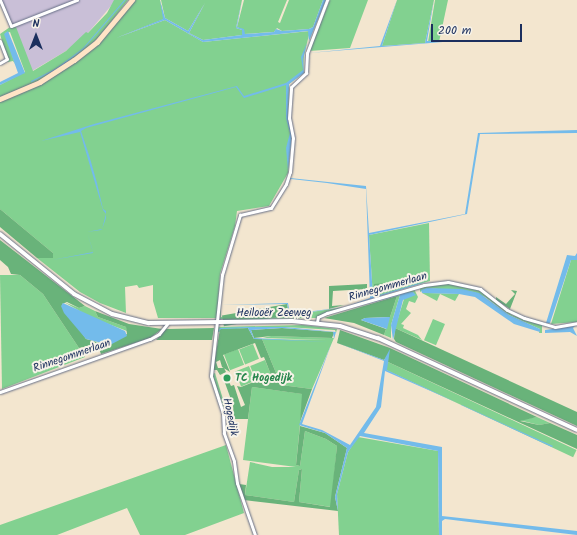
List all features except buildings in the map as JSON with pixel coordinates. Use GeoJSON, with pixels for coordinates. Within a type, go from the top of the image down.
{"type":"FeatureCollection","features":[{"type":"Feature","properties":{"kind":"main road"},"geometry":{"type":"LineString","coordinates":[[111,27],[129,0]]}},
{"type":"Feature","properties":{"kind":"main road"},"geometry":{"type":"LineString","coordinates":[[0,99],[60,70],[85,52],[111,27],[132,0]]}},
{"type":"Feature","properties":{"kind":"street"},"geometry":{"type":"LineString","coordinates":[[0,0],[11,26],[77,0]]}},
{"type":"Feature","properties":{"kind":"street","name":"Hogedijk"},"geometry":{"type":"LineString","coordinates":[[255,535],[237,483],[234,461],[224,433],[223,413],[212,380],[211,366],[218,323],[222,272],[240,216],[244,212],[271,208],[280,197],[288,180],[293,136],[289,118],[291,88],[306,73],[307,53],[328,0]]}},
{"type":"Feature","properties":{"kind":"street"},"geometry":{"type":"LineString","coordinates":[[0,40],[7,59],[0,64]]}},
{"type":"Feature","properties":{"kind":"street","name":"Heilooër Zeeweg"},"geometry":{"type":"LineString","coordinates":[[0,234],[57,281],[89,304],[139,321],[167,324],[317,322],[340,326],[378,338],[577,430]]}},
{"type":"Feature","properties":{"kind":"street","name":"Rinnegommerlaan"},"geometry":{"type":"LineString","coordinates":[[317,322],[318,317],[327,312],[424,284],[448,282],[480,289],[507,310],[524,318],[555,327],[577,323]]}},
{"type":"Feature","properties":{"kind":"street","name":"Rinnegommerlaan"},"geometry":{"type":"LineString","coordinates":[[0,392],[150,339],[159,334],[167,324]]}},
{"type":"Feature","properties":{"kind":"shaded area"},"geometry":{"type":"Polygon","coordinates":[[[0,0],[116,0],[88,33],[66,51],[27,74],[0,0]]]}},
{"type":"Feature","properties":{"kind":"green space"},"geometry":{"type":"Polygon","coordinates":[[[114,0],[128,0],[100,36],[84,51],[39,81],[0,97],[0,85],[25,72],[10,32],[5,33],[15,64],[13,61],[8,62],[0,34],[10,27],[16,27],[33,71],[66,51],[86,32],[88,33],[107,13],[114,0]]]}},
{"type":"Feature","properties":{"kind":"green space"},"geometry":{"type":"Polygon","coordinates":[[[134,0],[160,0],[164,19],[116,38],[165,20],[203,42],[310,31],[304,55],[303,73],[289,84],[288,122],[291,136],[288,173],[269,206],[237,211],[235,226],[220,274],[217,318],[158,318],[153,301],[153,285],[139,288],[137,285],[125,287],[126,313],[100,303],[80,292],[37,258],[53,258],[53,253],[0,209],[0,101],[50,79],[80,59],[110,31],[134,0]]]}},
{"type":"Feature","properties":{"kind":"green space"},"geometry":{"type":"Polygon","coordinates":[[[161,0],[242,0],[236,28],[242,30],[242,35],[203,40],[189,33],[205,3],[188,31],[165,18],[161,0]]]}},
{"type":"Feature","properties":{"kind":"green space"},"geometry":{"type":"Polygon","coordinates":[[[244,0],[287,0],[278,22],[280,23],[289,0],[323,0],[313,27],[309,29],[282,31],[277,28],[274,32],[244,34],[244,30],[237,27],[244,0]]]}},
{"type":"Feature","properties":{"kind":"green space"},"geometry":{"type":"Polygon","coordinates":[[[330,0],[368,0],[350,48],[309,51],[330,0]]]}},
{"type":"Feature","properties":{"kind":"green space"},"geometry":{"type":"Polygon","coordinates":[[[397,0],[434,0],[425,43],[382,46],[397,0]]]}},
{"type":"Feature","properties":{"kind":"green space"},"geometry":{"type":"Polygon","coordinates":[[[435,0],[448,0],[439,42],[428,42],[435,0]]]}},
{"type":"Feature","properties":{"kind":"green space"},"geometry":{"type":"Polygon","coordinates":[[[0,209],[53,253],[53,258],[37,258],[0,227],[0,209]]]}},
{"type":"Feature","properties":{"kind":"green space"},"geometry":{"type":"Polygon","coordinates":[[[429,223],[430,281],[373,297],[369,235],[429,223]]]}},
{"type":"Feature","properties":{"kind":"green space"},"geometry":{"type":"Polygon","coordinates":[[[0,240],[85,306],[79,308],[67,302],[62,304],[86,339],[108,345],[127,334],[126,327],[98,317],[95,311],[129,324],[162,329],[150,338],[101,354],[97,344],[79,348],[43,294],[20,275],[11,274],[8,267],[0,260],[0,240]]]}},
{"type":"Feature","properties":{"kind":"green space"},"geometry":{"type":"Polygon","coordinates":[[[571,260],[577,260],[577,322],[551,324],[571,260]]]}},
{"type":"Feature","properties":{"kind":"green space"},"geometry":{"type":"Polygon","coordinates":[[[0,275],[20,275],[43,294],[85,357],[2,389],[0,275]]]}},
{"type":"Feature","properties":{"kind":"green space"},"geometry":{"type":"Polygon","coordinates":[[[387,283],[400,286],[395,286],[390,290],[375,294],[374,284],[387,283]]]}},
{"type":"Feature","properties":{"kind":"green space"},"geometry":{"type":"Polygon","coordinates":[[[443,283],[467,285],[481,291],[512,315],[542,325],[542,333],[539,333],[540,329],[509,315],[485,297],[474,292],[427,288],[420,292],[420,286],[443,283]]]}},
{"type":"Feature","properties":{"kind":"green space"},"geometry":{"type":"Polygon","coordinates":[[[367,284],[367,289],[333,291],[332,306],[344,305],[329,309],[329,286],[367,284]]]}},
{"type":"Feature","properties":{"kind":"green space"},"geometry":{"type":"Polygon","coordinates":[[[414,289],[418,297],[415,303],[409,301],[406,309],[411,313],[401,324],[404,325],[403,328],[418,335],[422,340],[395,328],[404,299],[414,292],[403,295],[401,293],[414,289]]]}},
{"type":"Feature","properties":{"kind":"green space"},"geometry":{"type":"Polygon","coordinates":[[[511,290],[517,291],[510,309],[496,300],[496,297],[506,304],[515,294],[511,290]]]}},
{"type":"Feature","properties":{"kind":"green space"},"geometry":{"type":"Polygon","coordinates":[[[422,293],[459,294],[455,301],[440,294],[437,301],[422,293]]]}},
{"type":"Feature","properties":{"kind":"green space"},"geometry":{"type":"Polygon","coordinates":[[[400,295],[391,325],[391,338],[384,335],[397,296],[400,295]]]}},
{"type":"Feature","properties":{"kind":"green space"},"geometry":{"type":"Polygon","coordinates":[[[397,296],[386,329],[384,335],[354,323],[324,318],[397,296]],[[389,317],[365,318],[361,320],[386,329],[389,317]]]}},
{"type":"Feature","properties":{"kind":"green space"},"geometry":{"type":"Polygon","coordinates":[[[64,302],[79,308],[85,306],[95,311],[98,317],[126,327],[127,331],[90,317],[64,302]]]}},
{"type":"Feature","properties":{"kind":"green space"},"geometry":{"type":"Polygon","coordinates":[[[287,304],[289,315],[224,326],[222,315],[287,304]]]}},
{"type":"Feature","properties":{"kind":"green space"},"geometry":{"type":"Polygon","coordinates":[[[220,305],[221,317],[291,315],[345,307],[316,318],[220,319],[220,305]]]}},
{"type":"Feature","properties":{"kind":"green space"},"geometry":{"type":"Polygon","coordinates":[[[433,319],[445,324],[436,345],[424,340],[433,319]]]}},
{"type":"Feature","properties":{"kind":"green space"},"geometry":{"type":"Polygon","coordinates":[[[303,325],[337,329],[336,333],[335,330],[285,327],[249,327],[218,332],[213,366],[218,327],[303,325]]]}},
{"type":"Feature","properties":{"kind":"green space"},"geometry":{"type":"Polygon","coordinates":[[[214,328],[212,340],[156,340],[166,329],[214,328]]]}},
{"type":"Feature","properties":{"kind":"green space"},"geometry":{"type":"Polygon","coordinates":[[[248,328],[254,339],[262,339],[281,385],[312,389],[300,422],[302,394],[252,387],[248,419],[234,419],[233,405],[225,383],[229,382],[231,386],[234,385],[241,407],[245,405],[237,386],[241,387],[271,375],[264,357],[261,358],[255,343],[223,355],[230,372],[224,368],[226,372],[220,375],[217,370],[213,370],[220,329],[248,328]],[[220,360],[216,362],[218,368],[224,368],[222,367],[220,360]]]}},
{"type":"Feature","properties":{"kind":"green space"},"geometry":{"type":"Polygon","coordinates":[[[282,328],[334,333],[332,338],[271,336],[254,338],[251,330],[282,328]]]}},
{"type":"Feature","properties":{"kind":"green space"},"geometry":{"type":"Polygon","coordinates":[[[395,328],[577,412],[577,426],[396,342],[394,339],[395,328]]]}},
{"type":"Feature","properties":{"kind":"green space"},"geometry":{"type":"Polygon","coordinates":[[[340,330],[390,348],[537,417],[520,421],[539,425],[550,423],[577,435],[577,449],[388,362],[388,355],[384,360],[337,343],[340,330]]]}},
{"type":"Feature","properties":{"kind":"green space"},"geometry":{"type":"Polygon","coordinates":[[[271,336],[334,338],[312,389],[281,385],[262,339],[327,340],[263,338],[271,336]]]}},
{"type":"Feature","properties":{"kind":"green space"},"geometry":{"type":"Polygon","coordinates":[[[253,344],[259,359],[245,364],[239,350],[253,344]]]}},
{"type":"Feature","properties":{"kind":"green space"},"geometry":{"type":"Polygon","coordinates":[[[238,349],[244,365],[230,370],[224,354],[238,349]]]}},
{"type":"Feature","properties":{"kind":"green space"},"geometry":{"type":"Polygon","coordinates":[[[265,360],[271,375],[256,381],[250,366],[265,360]]]}},
{"type":"Feature","properties":{"kind":"green space"},"geometry":{"type":"Polygon","coordinates":[[[388,362],[577,450],[573,457],[385,369],[388,362]]]}},
{"type":"Feature","properties":{"kind":"green space"},"geometry":{"type":"Polygon","coordinates":[[[249,366],[255,381],[241,386],[235,372],[249,366]]]}},
{"type":"Feature","properties":{"kind":"green space"},"geometry":{"type":"Polygon","coordinates":[[[215,373],[226,409],[229,410],[228,419],[213,378],[212,374],[215,373]]]}},
{"type":"Feature","properties":{"kind":"green space"},"geometry":{"type":"Polygon","coordinates":[[[252,387],[303,394],[296,465],[300,466],[305,431],[326,439],[337,446],[331,507],[299,502],[302,469],[299,470],[294,502],[245,495],[250,462],[272,467],[296,467],[243,460],[252,387]]]}},
{"type":"Feature","properties":{"kind":"green space"},"geometry":{"type":"Polygon","coordinates":[[[537,417],[550,423],[539,425],[519,420],[537,417]]]}},
{"type":"Feature","properties":{"kind":"green space"},"geometry":{"type":"Polygon","coordinates":[[[300,426],[325,433],[347,448],[335,497],[338,511],[244,500],[239,484],[246,485],[245,495],[294,502],[299,470],[302,469],[299,502],[330,507],[337,446],[326,439],[305,431],[300,466],[296,465],[300,426]]]}},
{"type":"Feature","properties":{"kind":"green space"},"geometry":{"type":"Polygon","coordinates":[[[358,437],[438,451],[439,535],[339,535],[337,494],[348,452],[358,437]]]}},
{"type":"Feature","properties":{"kind":"green space"},"geometry":{"type":"Polygon","coordinates":[[[226,445],[244,513],[185,535],[140,535],[127,508],[57,535],[0,535],[0,525],[226,445]]]}},
{"type":"Feature","properties":{"kind":"water"},"geometry":{"type":"Polygon","coordinates":[[[160,0],[165,18],[188,31],[205,3],[189,33],[203,40],[242,35],[242,30],[236,28],[242,0],[237,27],[244,29],[245,34],[274,32],[276,29],[282,31],[309,29],[313,27],[323,0],[326,0],[309,41],[308,31],[203,42],[165,20],[116,38],[163,19],[160,0]]]}},
{"type":"Feature","properties":{"kind":"water"},"geometry":{"type":"Polygon","coordinates":[[[397,0],[382,46],[425,43],[434,0],[427,41],[467,40],[309,53],[380,46],[397,0]]]}},
{"type":"Feature","properties":{"kind":"water"},"geometry":{"type":"Polygon","coordinates":[[[8,31],[25,73],[0,85],[0,82],[18,73],[4,34],[8,31]]]}},
{"type":"Feature","properties":{"kind":"water"},"geometry":{"type":"Polygon","coordinates":[[[307,43],[303,59],[304,73],[289,84],[288,116],[292,135],[288,170],[286,148],[290,133],[286,118],[286,85],[244,98],[236,87],[86,128],[81,131],[97,183],[103,209],[106,211],[106,214],[103,210],[80,132],[41,141],[94,124],[237,86],[244,96],[286,83],[303,70],[301,57],[307,43]]]}},
{"type":"Feature","properties":{"kind":"water"},"geometry":{"type":"Polygon","coordinates":[[[577,130],[577,133],[480,134],[467,214],[369,235],[373,297],[426,282],[348,306],[370,298],[366,189],[291,179],[289,181],[290,178],[366,186],[369,233],[465,214],[478,133],[577,130]]]}},
{"type":"Feature","properties":{"kind":"water"},"geometry":{"type":"Polygon","coordinates":[[[93,252],[93,253],[52,260],[93,252]]]}},
{"type":"Feature","properties":{"kind":"water"},"geometry":{"type":"Polygon","coordinates":[[[577,253],[577,260],[571,260],[550,323],[546,323],[567,255],[575,256],[577,253]]]}},
{"type":"Feature","properties":{"kind":"water"},"geometry":{"type":"Polygon","coordinates":[[[427,288],[462,289],[479,293],[509,315],[540,329],[540,332],[514,324],[475,297],[459,294],[422,293],[421,290],[427,288]]]}},
{"type":"Feature","properties":{"kind":"water"},"geometry":{"type":"Polygon","coordinates":[[[413,292],[416,295],[403,300],[393,340],[391,325],[400,295],[344,310],[400,293],[413,292]]]}},
{"type":"Feature","properties":{"kind":"water"},"geometry":{"type":"Polygon","coordinates":[[[63,303],[125,331],[127,336],[110,345],[86,339],[64,313],[61,306],[63,303]]]}},
{"type":"Feature","properties":{"kind":"water"},"geometry":{"type":"Polygon","coordinates":[[[288,303],[290,314],[345,307],[290,315],[287,304],[221,305],[288,303]]]}},
{"type":"Feature","properties":{"kind":"water"},"geometry":{"type":"Polygon","coordinates":[[[390,317],[387,329],[361,320],[365,318],[390,317]]]}},
{"type":"Feature","properties":{"kind":"water"},"geometry":{"type":"Polygon","coordinates":[[[575,326],[573,328],[577,336],[570,332],[545,333],[545,330],[575,326]]]}},
{"type":"Feature","properties":{"kind":"water"},"geometry":{"type":"Polygon","coordinates":[[[285,327],[336,332],[334,339],[333,332],[282,328],[251,330],[254,338],[328,342],[254,339],[248,328],[221,329],[218,332],[220,328],[285,327]]]}},
{"type":"Feature","properties":{"kind":"water"},"geometry":{"type":"Polygon","coordinates":[[[332,342],[302,424],[322,430],[350,445],[376,407],[384,361],[338,343],[384,360],[390,349],[387,370],[458,403],[385,371],[381,407],[364,433],[442,447],[442,516],[577,531],[577,535],[445,519],[442,521],[442,535],[439,535],[438,451],[360,436],[348,452],[337,494],[338,511],[335,497],[347,448],[325,433],[299,425],[332,342]]]}},
{"type":"Feature","properties":{"kind":"water"},"geometry":{"type":"Polygon","coordinates":[[[462,405],[553,446],[552,447],[462,405]]]}},
{"type":"Feature","properties":{"kind":"waterway"},"geometry":{"type":"LineString","coordinates":[[31,81],[55,69],[82,49],[124,0]]}},
{"type":"Feature","properties":{"kind":"place","name":"TC Hogedijk"},"geometry":{"type":"Point","coordinates":[227,378]}}]}
